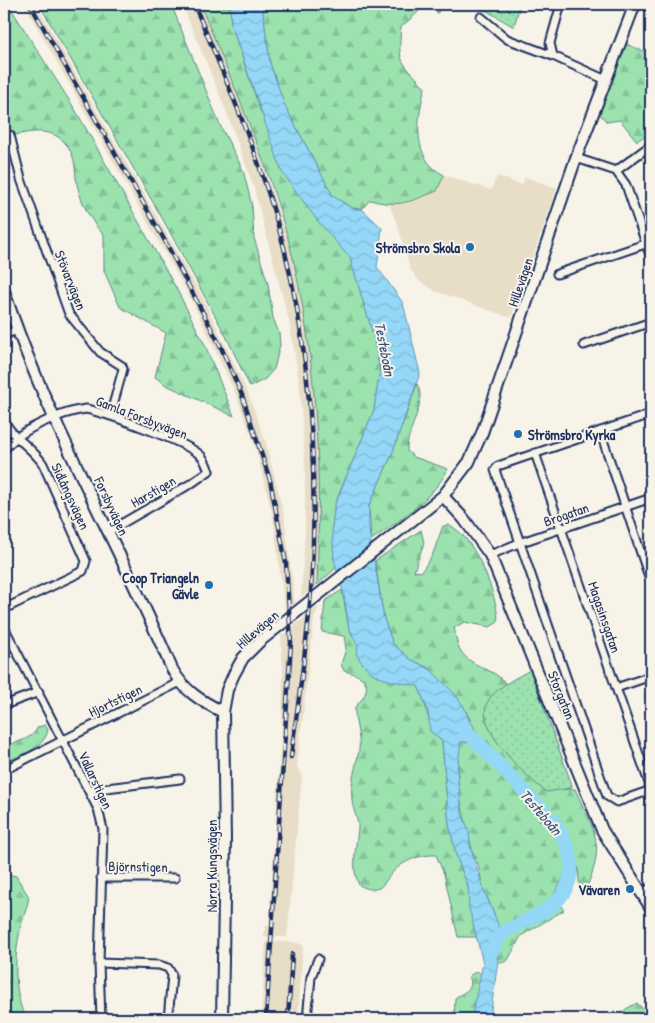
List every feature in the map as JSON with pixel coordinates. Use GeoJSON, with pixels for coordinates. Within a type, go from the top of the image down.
{"type":"FeatureCollection","features":[{"type":"Feature","properties":{"kind":"street"},"geometry":{"type":"LineString","coordinates":[[553,56],[550,43],[561,4]]}},
{"type":"Feature","properties":{"kind":"street","name":"Hillevägen"},"geometry":{"type":"LineString","coordinates":[[223,712],[227,690],[244,658],[260,641],[442,496],[463,471],[482,434],[576,158],[635,4]]}},
{"type":"Feature","properties":{"kind":"street"},"geometry":{"type":"LineString","coordinates":[[481,18],[507,39],[553,56],[606,80]]}},
{"type":"Feature","properties":{"kind":"street","name":"Stövarvägen"},"geometry":{"type":"LineString","coordinates":[[10,134],[22,180],[69,314],[100,352],[122,366],[123,369],[110,416]]}},
{"type":"Feature","properties":{"kind":"street"},"geometry":{"type":"LineString","coordinates":[[616,171],[651,145]]}},
{"type":"Feature","properties":{"kind":"street"},"geometry":{"type":"LineString","coordinates":[[576,158],[616,171],[626,185],[649,243],[651,258]]}},
{"type":"Feature","properties":{"kind":"street"},"geometry":{"type":"LineString","coordinates":[[557,274],[649,243]]}},
{"type":"Feature","properties":{"kind":"street","name":"Forsbyvägen"},"geometry":{"type":"LineString","coordinates":[[4,291],[17,330],[56,417],[180,682],[192,695],[223,712]]}},
{"type":"Feature","properties":{"kind":"street"},"geometry":{"type":"LineString","coordinates":[[584,345],[651,322]]}},
{"type":"Feature","properties":{"kind":"street"},"geometry":{"type":"LineString","coordinates":[[4,335],[17,330]]}},
{"type":"Feature","properties":{"kind":"street","name":"Gamla Forsbyvägen"},"geometry":{"type":"LineString","coordinates":[[56,417],[72,411],[86,409],[110,416],[199,453],[204,458],[209,471]]}},
{"type":"Feature","properties":{"kind":"street"},"geometry":{"type":"LineString","coordinates":[[651,414],[498,466],[495,473],[607,796],[613,802],[621,801],[651,790]]}},
{"type":"Feature","properties":{"kind":"street"},"geometry":{"type":"LineString","coordinates":[[4,450],[16,438],[56,417]]}},
{"type":"Feature","properties":{"kind":"street","name":"Sidlångsvägen"},"geometry":{"type":"LineString","coordinates":[[4,420],[16,438],[37,455],[43,464],[83,552],[85,566],[83,571],[4,609]]}},
{"type":"Feature","properties":{"kind":"street"},"geometry":{"type":"LineString","coordinates":[[600,431],[651,583]]}},
{"type":"Feature","properties":{"kind":"street","name":"Magasinsgatan"},"geometry":{"type":"LineString","coordinates":[[535,453],[651,790]]}},
{"type":"Feature","properties":{"kind":"street","name":"Harstigen"},"geometry":{"type":"LineString","coordinates":[[109,531],[192,483],[209,471]]}},
{"type":"Feature","properties":{"kind":"street","name":"Storgatan"},"geometry":{"type":"LineString","coordinates":[[442,496],[464,519],[490,556],[602,830],[651,908]]}},
{"type":"Feature","properties":{"kind":"street","name":"Brogatan"},"geometry":{"type":"LineString","coordinates":[[490,556],[519,543],[651,498]]}},
{"type":"Feature","properties":{"kind":"street","name":"Vallarstigen"},"geometry":{"type":"LineString","coordinates":[[4,627],[90,790],[103,829],[100,878],[99,963],[101,1019]]}},
{"type":"Feature","properties":{"kind":"street"},"geometry":{"type":"LineString","coordinates":[[616,688],[651,676]]}},
{"type":"Feature","properties":{"kind":"street","name":"Hjortstigen"},"geometry":{"type":"LineString","coordinates":[[4,770],[180,682]]}},
{"type":"Feature","properties":{"kind":"street"},"geometry":{"type":"LineString","coordinates":[[4,705],[39,692]]}},
{"type":"Feature","properties":{"kind":"street","name":"Norra Kungsvägen"},"geometry":{"type":"LineString","coordinates":[[222,1019],[226,839],[223,712]]}},
{"type":"Feature","properties":{"kind":"street"},"geometry":{"type":"LineString","coordinates":[[90,790],[180,780]]}},
{"type":"Feature","properties":{"kind":"street","name":"Björnstigen"},"geometry":{"type":"LineString","coordinates":[[100,878],[175,878]]}},
{"type":"Feature","properties":{"kind":"street"},"geometry":{"type":"LineString","coordinates":[[641,892],[651,888]]}},
{"type":"Feature","properties":{"kind":"street"},"geometry":{"type":"LineString","coordinates":[[307,1019],[311,976],[318,959]]}},
{"type":"Feature","properties":{"kind":"street"},"geometry":{"type":"LineString","coordinates":[[99,963],[159,965],[168,968],[172,975],[168,1019]]}},
{"type":"Feature","properties":{"kind":"shaded area"},"geometry":{"type":"Polygon","coordinates":[[[24,4],[36,4],[202,296],[248,393],[266,443],[284,515],[295,603],[285,611],[273,517],[255,446],[237,397],[192,301],[24,4]]]}},
{"type":"Feature","properties":{"kind":"shaded area"},"geometry":{"type":"Polygon","coordinates":[[[182,4],[200,4],[250,125],[289,243],[305,319],[317,414],[320,486],[317,585],[301,597],[305,532],[305,463],[299,380],[289,321],[253,185],[225,108],[182,4]]]}},
{"type":"Feature","properties":{"kind":"shaded area","name":"Strömsbro Skola"},"geometry":{"type":"Polygon","coordinates":[[[444,175],[491,190],[497,176],[522,185],[525,177],[557,188],[511,318],[435,291],[418,280],[410,269],[398,226],[389,205],[408,203],[437,191],[444,175]]]}},
{"type":"Feature","properties":{"kind":"shaded area"},"geometry":{"type":"Polygon","coordinates":[[[319,606],[314,619],[297,766],[302,775],[287,937],[264,937],[265,926],[269,926],[282,720],[283,670],[281,636],[319,606]]]}},
{"type":"Feature","properties":{"kind":"shaded area"},"geometry":{"type":"Polygon","coordinates":[[[266,941],[294,942],[303,945],[298,1019],[261,1019],[266,941]]]}},
{"type":"Feature","properties":{"kind":"green space"},"geometry":{"type":"Polygon","coordinates":[[[4,4],[8,4],[76,111],[176,288],[205,345],[234,416],[166,385],[155,377],[166,333],[120,307],[104,271],[104,235],[84,205],[77,184],[74,160],[68,146],[53,134],[44,132],[24,133],[4,138],[4,4]]]}},
{"type":"Feature","properties":{"kind":"green space"},"geometry":{"type":"Polygon","coordinates":[[[39,4],[171,4],[220,125],[243,170],[252,206],[254,238],[268,284],[273,318],[279,333],[280,345],[274,369],[265,379],[250,387],[226,336],[166,225],[39,4]]]}},
{"type":"Feature","properties":{"kind":"green space"},"geometry":{"type":"Polygon","coordinates":[[[200,4],[230,4],[231,24],[260,110],[316,218],[350,258],[373,334],[380,370],[374,410],[335,504],[332,527],[336,568],[317,585],[318,455],[312,371],[299,285],[289,242],[270,181],[200,4]]]}},
{"type":"Feature","properties":{"kind":"green space"},"geometry":{"type":"Polygon","coordinates":[[[262,4],[439,4],[438,13],[425,6],[401,27],[400,40],[403,62],[425,88],[420,112],[419,137],[426,159],[433,168],[444,175],[437,191],[397,204],[370,200],[362,209],[352,208],[333,196],[284,104],[270,63],[262,4]]]}},
{"type":"Feature","properties":{"kind":"green space"},"geometry":{"type":"Polygon","coordinates":[[[465,4],[520,4],[514,27],[487,11],[465,4]]]}},
{"type":"Feature","properties":{"kind":"green space"},"geometry":{"type":"Polygon","coordinates":[[[626,44],[651,54],[651,132],[637,141],[620,120],[607,122],[599,113],[623,47],[626,44]]]}},
{"type":"Feature","properties":{"kind":"green space"},"geometry":{"type":"Polygon","coordinates":[[[417,384],[420,400],[407,451],[414,457],[448,469],[424,500],[403,518],[371,540],[369,506],[392,454],[417,384]]]}},
{"type":"Feature","properties":{"kind":"green space"},"geometry":{"type":"Polygon","coordinates":[[[448,525],[458,530],[467,540],[483,567],[494,597],[498,622],[490,627],[464,622],[454,628],[459,648],[469,660],[496,674],[507,685],[550,789],[575,789],[596,840],[595,862],[584,893],[580,895],[578,866],[570,866],[553,896],[564,910],[521,936],[508,960],[502,963],[498,961],[494,913],[483,888],[478,864],[473,854],[458,790],[458,753],[461,742],[477,734],[464,707],[453,692],[430,669],[410,659],[393,644],[384,619],[375,561],[421,530],[424,543],[414,571],[421,572],[432,556],[443,526],[448,525]]]}},
{"type":"Feature","properties":{"kind":"green space"},"geometry":{"type":"Polygon","coordinates":[[[342,590],[349,628],[358,646],[397,681],[418,686],[434,732],[442,741],[449,825],[457,858],[468,886],[476,937],[458,937],[444,874],[436,855],[424,856],[406,862],[396,869],[379,888],[369,889],[359,885],[355,872],[358,826],[352,803],[352,793],[359,750],[355,708],[364,696],[366,684],[358,675],[344,671],[341,664],[346,649],[344,636],[322,632],[325,601],[342,590]]]}},
{"type":"Feature","properties":{"kind":"green space"},"geometry":{"type":"Polygon","coordinates":[[[530,670],[572,785],[571,788],[546,792],[527,776],[505,752],[488,726],[485,714],[490,698],[506,684],[530,670]]]}},
{"type":"Feature","properties":{"kind":"green space"},"geometry":{"type":"Polygon","coordinates":[[[45,725],[48,730],[46,737],[37,747],[4,763],[4,746],[28,738],[38,727],[45,725]]]}},
{"type":"Feature","properties":{"kind":"green space"},"geometry":{"type":"Polygon","coordinates":[[[4,873],[16,876],[29,897],[21,925],[16,956],[17,989],[26,1019],[4,1019],[4,873]]]}},
{"type":"Feature","properties":{"kind":"green space"},"geometry":{"type":"Polygon","coordinates":[[[477,971],[482,975],[471,1019],[454,1019],[455,998],[468,990],[471,984],[469,976],[477,971]]]}},
{"type":"Feature","properties":{"kind":"green space"},"geometry":{"type":"Polygon","coordinates":[[[637,1003],[644,1010],[644,1019],[618,1019],[626,1009],[637,1003]]]}},
{"type":"Feature","properties":{"kind":"water"},"geometry":{"type":"Polygon","coordinates":[[[230,4],[262,4],[270,63],[285,106],[333,196],[353,209],[362,209],[382,228],[377,267],[403,303],[420,373],[392,454],[369,506],[369,530],[384,619],[393,644],[410,659],[430,669],[453,692],[464,707],[472,728],[477,734],[467,743],[461,742],[457,770],[462,814],[469,831],[470,846],[483,888],[498,924],[498,961],[491,1010],[493,1019],[471,1019],[483,963],[469,908],[468,886],[457,858],[449,825],[442,741],[430,731],[428,711],[418,686],[375,675],[356,654],[358,646],[349,628],[344,595],[334,560],[332,527],[335,504],[374,410],[380,370],[373,334],[350,258],[317,220],[282,172],[231,24],[230,4]]]}},
{"type":"Feature","properties":{"kind":"waterway","name":"Testeboån"},"geometry":{"type":"LineString","coordinates":[[462,726],[553,821],[565,841],[571,862],[570,878],[567,887],[557,901],[544,911],[503,933],[489,956]]}},
{"type":"Feature","properties":{"kind":"railway"},"geometry":{"type":"LineString","coordinates":[[30,4],[165,241],[220,345],[242,395],[270,480],[286,563],[291,643],[266,1019]]}},
{"type":"Feature","properties":{"kind":"railway"},"geometry":{"type":"LineString","coordinates":[[194,4],[243,122],[265,182],[283,244],[301,330],[313,460],[313,547],[307,633],[291,757]]}},
{"type":"Feature","properties":{"kind":"railway"},"geometry":{"type":"LineString","coordinates":[[288,1019],[292,954]]}},
{"type":"Feature","properties":{"kind":"place","name":"Strömsbro Skola"},"geometry":{"type":"Point","coordinates":[470,247]}},
{"type":"Feature","properties":{"kind":"place","name":"Strömsbro Kyrka"},"geometry":{"type":"Point","coordinates":[518,434]}},
{"type":"Feature","properties":{"kind":"place","name":"Coop Triangeln Gävle"},"geometry":{"type":"Point","coordinates":[209,585]}},
{"type":"Feature","properties":{"kind":"place","name":"Vävaren"},"geometry":{"type":"Point","coordinates":[630,889]}}]}
